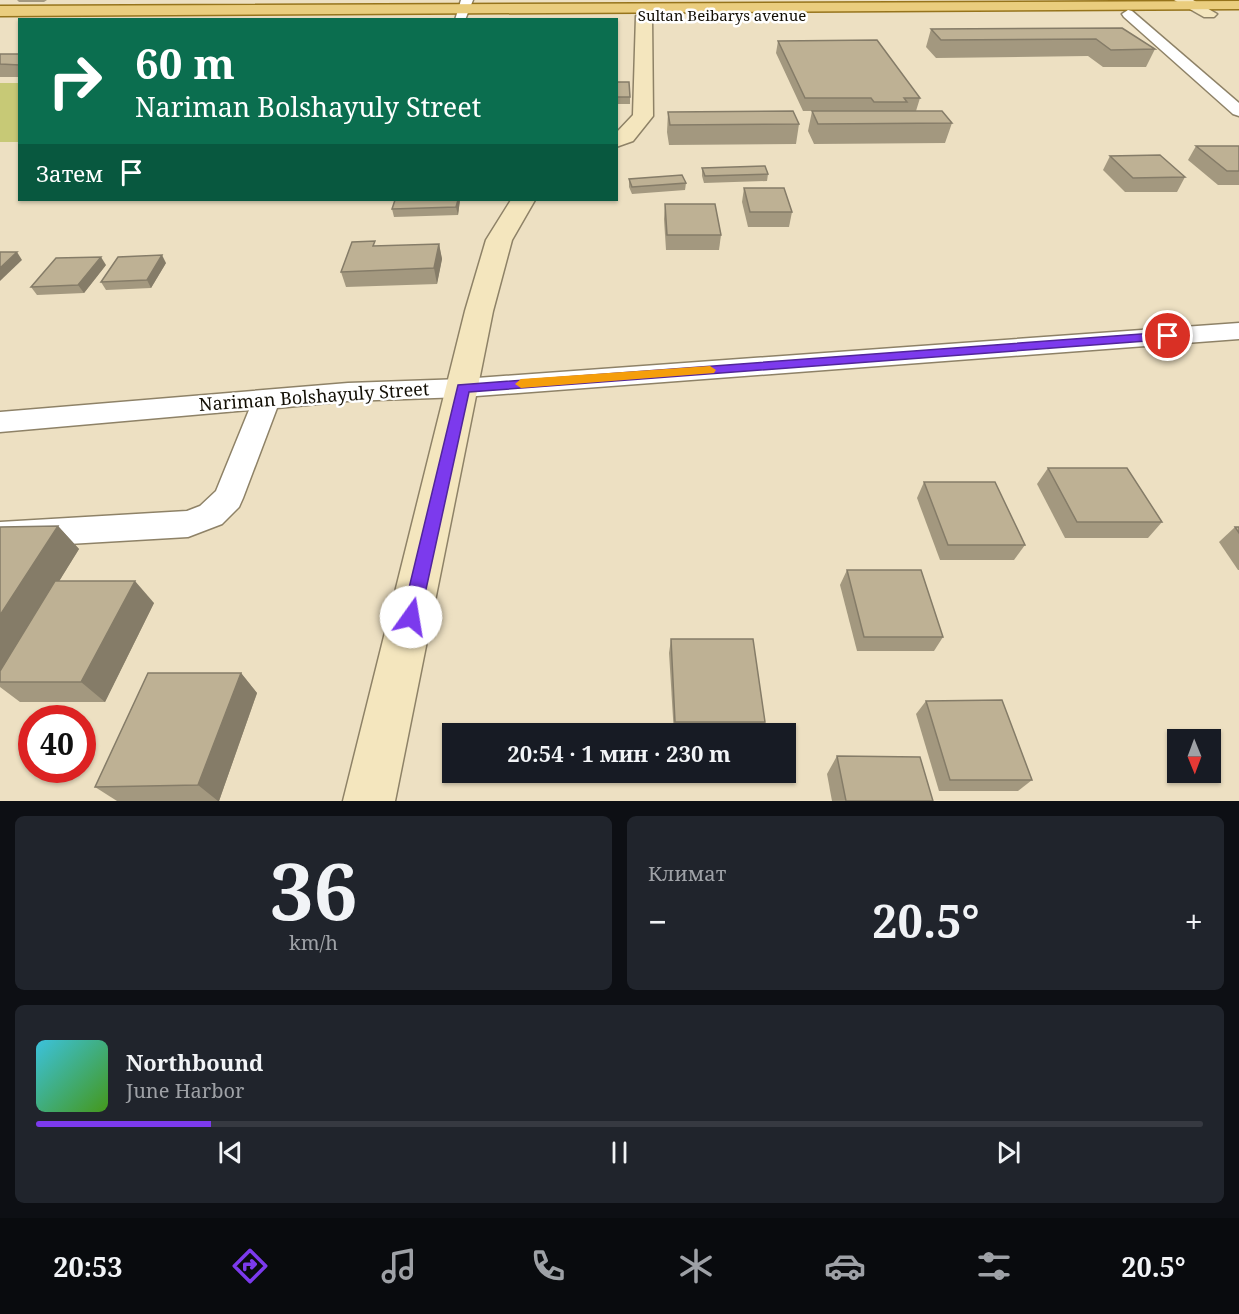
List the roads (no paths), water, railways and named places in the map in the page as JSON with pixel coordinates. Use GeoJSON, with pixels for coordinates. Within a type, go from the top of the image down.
{"type":"FeatureCollection","features":[{"type":"Feature","properties":{"kind":"main road","name":"Sultan Beibarys avenue"},"geometry":{"type":"LineString","coordinates":[[134,18],[703,4],[1185,2],[1239,5]]}},
{"type":"Feature","properties":{"kind":"main road","name":"Sultan Beibarys avenue"},"geometry":{"type":"LineString","coordinates":[[0,11],[463,9],[644,16],[1239,14]]}},
{"type":"Feature","properties":{"kind":"main road"},"geometry":{"type":"LineString","coordinates":[[0,20],[18,20]]}},
{"type":"Feature","properties":{"kind":"street"},"geometry":{"type":"LineString","coordinates":[[1185,2],[1209,14]]}},
{"type":"Feature","properties":{"kind":"street"},"geometry":{"type":"LineString","coordinates":[[1128,14],[1239,111]]}},
{"type":"Feature","properties":{"kind":"street"},"geometry":{"type":"LineString","coordinates":[[618,140],[626,136],[643,116],[644,16]]}},
{"type":"Feature","properties":{"kind":"street"},"geometry":{"type":"LineString","coordinates":[[369,801],[479,311],[499,240],[522,201]]}},
{"type":"Feature","properties":{"kind":"street","name":"Nariman Bolshayuly Street"},"geometry":{"type":"LineString","coordinates":[[0,422],[348,392],[463,388],[1239,331]]}},
{"type":"Feature","properties":{"kind":"street"},"geometry":{"type":"LineString","coordinates":[[0,535],[188,524],[211,514],[228,498],[267,399]]}}]}
